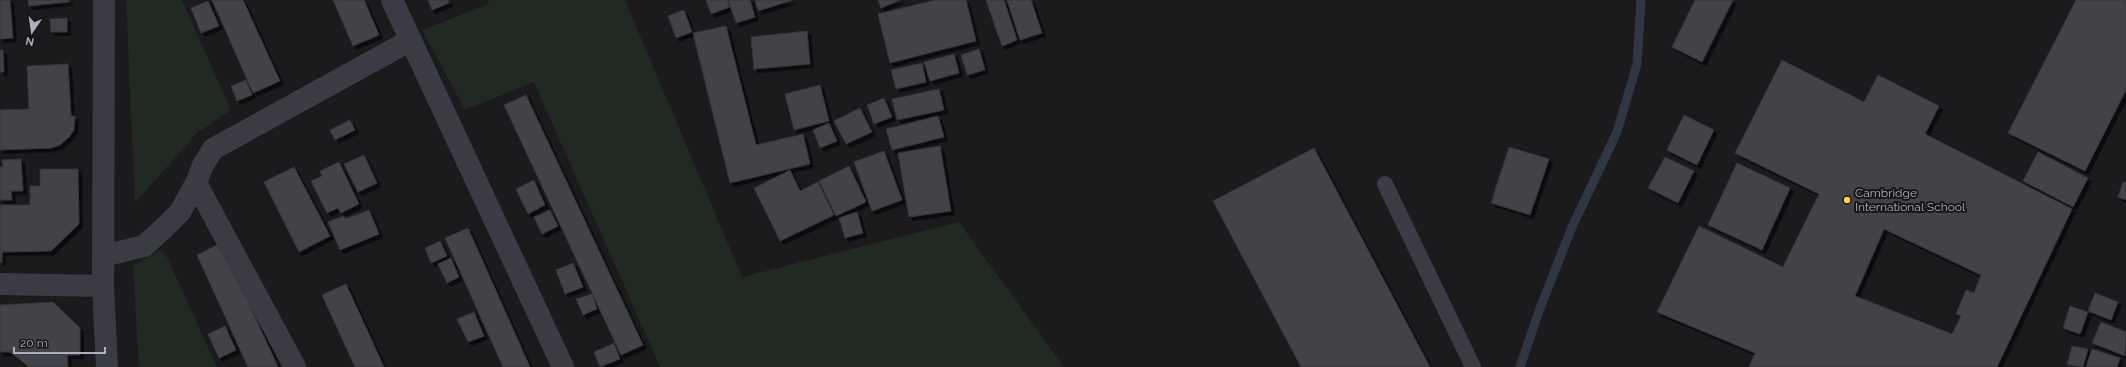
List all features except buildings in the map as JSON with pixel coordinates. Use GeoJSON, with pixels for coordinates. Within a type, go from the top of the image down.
{"type":"FeatureCollection","features":[{"type":"Feature","properties":{"kind":"street"},"geometry":{"type":"LineString","coordinates":[[104,0],[103,256],[107,367]]}},
{"type":"Feature","properties":{"kind":"street"},"geometry":{"type":"LineString","coordinates":[[392,0],[563,367]]}},
{"type":"Feature","properties":{"kind":"street"},"geometry":{"type":"LineString","coordinates":[[103,256],[144,246],[180,212],[196,183],[203,165],[213,149],[411,40]]}},
{"type":"Feature","properties":{"kind":"street"},"geometry":{"type":"LineString","coordinates":[[196,183],[295,367]]}},
{"type":"Feature","properties":{"kind":"street"},"geometry":{"type":"LineString","coordinates":[[0,284],[104,286]]}},
{"type":"Feature","properties":{"kind":"lane"},"geometry":{"type":"LineString","coordinates":[[1385,184],[1473,367]]}},
{"type":"Feature","properties":{"kind":"shaded area"},"geometry":{"type":"Polygon","coordinates":[[[126,0],[182,0],[231,110],[196,134],[135,203],[126,0]]]}},
{"type":"Feature","properties":{"kind":"shaded area"},"geometry":{"type":"Polygon","coordinates":[[[488,0],[625,0],[742,277],[959,222],[1064,367],[660,367],[534,82],[465,110],[422,30],[489,4],[488,0]]]}},
{"type":"Feature","properties":{"kind":"shaded area"},"geometry":{"type":"Polygon","coordinates":[[[159,250],[167,257],[217,367],[139,367],[133,266],[159,250]]]}},
{"type":"Feature","properties":{"kind":"waterway"},"geometry":{"type":"LineString","coordinates":[[1520,367],[1539,311],[1572,227],[1617,132],[1637,64],[1641,0]]}},
{"type":"Feature","properties":{"kind":"place","name":"Cambridge International School"},"geometry":{"type":"Point","coordinates":[1847,200]}}]}
